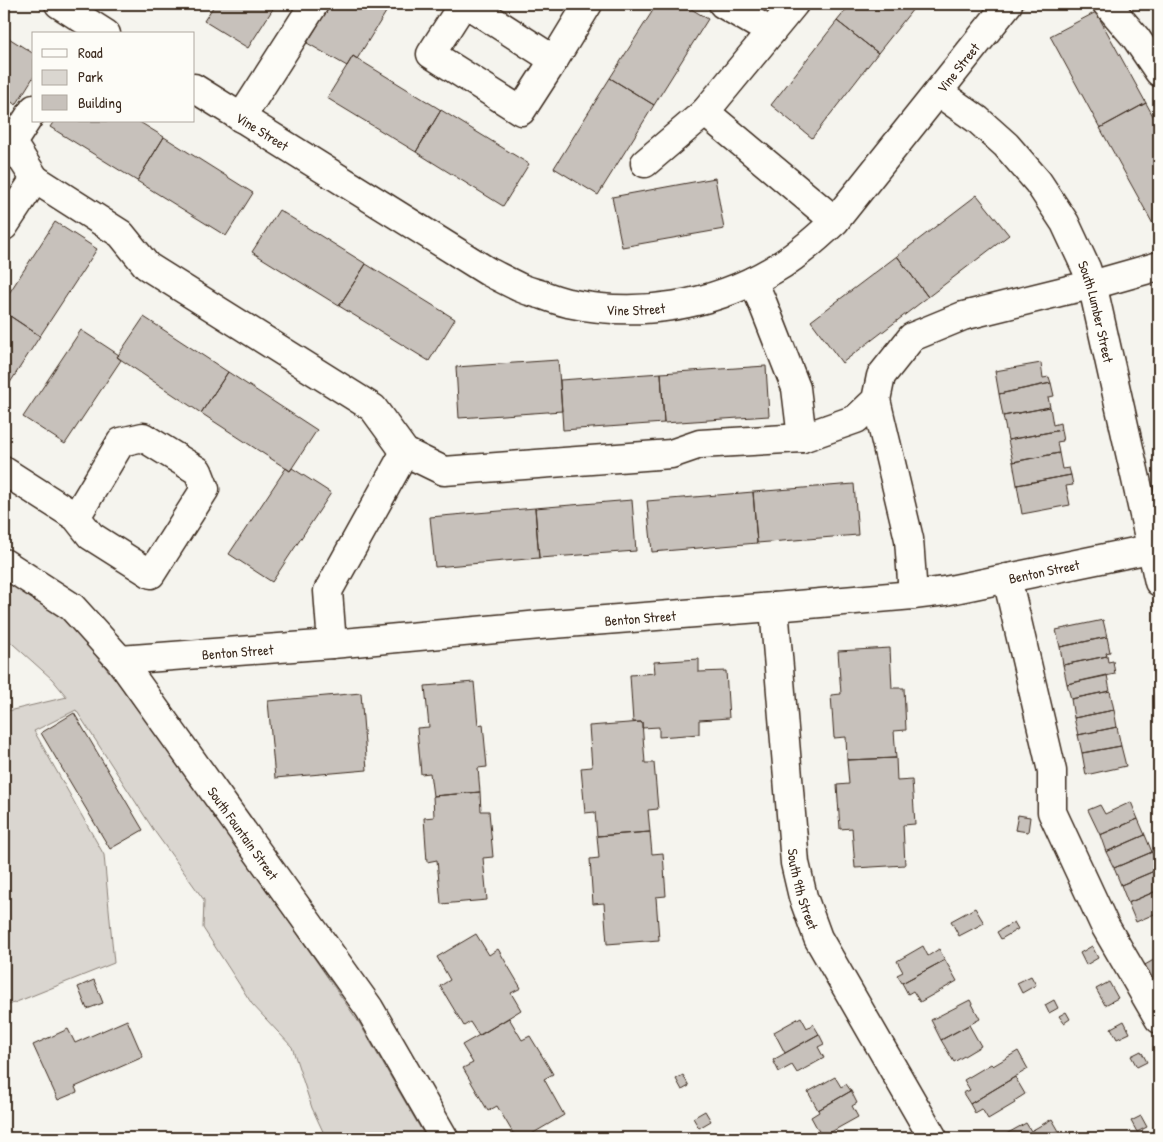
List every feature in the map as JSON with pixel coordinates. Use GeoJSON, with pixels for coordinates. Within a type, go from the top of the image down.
{"type":"FeatureCollection","features":[{"type":"Feature","properties":{"kind":"street"},"geometry":{"type":"LineString","coordinates":[[59,4],[92,30]]}},
{"type":"Feature","properties":{"kind":"street"},"geometry":{"type":"LineString","coordinates":[[241,118],[314,4]]}},
{"type":"Feature","properties":{"kind":"street"},"geometry":{"type":"LineString","coordinates":[[463,4],[431,54],[522,111],[588,4]]}},
{"type":"Feature","properties":{"kind":"street"},"geometry":{"type":"LineString","coordinates":[[467,4],[554,60]]}},
{"type":"Feature","properties":{"kind":"street"},"geometry":{"type":"LineString","coordinates":[[723,4],[771,32]]}},
{"type":"Feature","properties":{"kind":"street"},"geometry":{"type":"LineString","coordinates":[[645,163],[704,112],[794,4]]}},
{"type":"Feature","properties":{"kind":"street","name":"Vine Street"},"geometry":{"type":"LineString","coordinates":[[195,89],[488,271],[522,288],[568,303],[625,310],[664,308],[702,300],[740,288],[774,270],[806,247],[835,221],[1008,4]]}},
{"type":"Feature","properties":{"kind":"street"},"geometry":{"type":"LineString","coordinates":[[1107,4],[1136,38],[1159,72]]}},
{"type":"Feature","properties":{"kind":"street","name":"South Lumber Street"},"geometry":{"type":"LineString","coordinates":[[938,92],[978,120],[1006,145],[1038,182],[1066,224],[1086,268],[1094,292],[1155,548],[1159,582]]}},
{"type":"Feature","properties":{"kind":"street"},"geometry":{"type":"LineString","coordinates":[[32,111],[8,141],[35,179],[120,234],[147,266],[374,408],[405,452],[444,471],[671,454],[700,444],[802,438],[856,419],[876,400]]}},
{"type":"Feature","properties":{"kind":"street"},"geometry":{"type":"LineString","coordinates":[[704,112],[835,221]]}},
{"type":"Feature","properties":{"kind":"street"},"geometry":{"type":"LineString","coordinates":[[4,226],[35,179]]}},
{"type":"Feature","properties":{"kind":"street"},"geometry":{"type":"LineString","coordinates":[[913,595],[909,539],[876,400],[881,376],[912,338],[963,316],[1092,285],[1159,266]]}},
{"type":"Feature","properties":{"kind":"street"},"geometry":{"type":"LineString","coordinates":[[753,281],[796,388],[802,438]]}},
{"type":"Feature","properties":{"kind":"street"},"geometry":{"type":"LineString","coordinates":[[4,471],[76,517],[91,536],[151,574],[205,489],[198,471],[143,437],[121,442],[76,517]]}},
{"type":"Feature","properties":{"kind":"street"},"geometry":{"type":"LineString","coordinates":[[332,644],[328,591],[405,452]]}},
{"type":"Feature","properties":{"kind":"street","name":"Benton Street"},"geometry":{"type":"LineString","coordinates":[[120,660],[913,595],[945,591],[1155,548]]}},
{"type":"Feature","properties":{"kind":"street","name":"South Fountain Street"},"geometry":{"type":"LineString","coordinates":[[4,563],[72,607],[120,660],[369,1008],[444,1138]]}},
{"type":"Feature","properties":{"kind":"street"},"geometry":{"type":"LineString","coordinates":[[1007,578],[1052,771],[1052,812],[1104,924],[1159,1019]]}},
{"type":"Feature","properties":{"kind":"street","name":"South 9th Street"},"geometry":{"type":"LineString","coordinates":[[774,607],[795,862],[803,897],[818,938],[933,1138]]}},
{"type":"Feature","properties":{"kind":"green space"},"geometry":{"type":"Polygon","coordinates":[[[4,579],[65,618],[115,679],[224,828],[360,1024],[426,1138],[326,1138],[312,1108],[292,1047],[252,1004],[203,928],[204,900],[155,832],[76,710],[34,731],[104,855],[114,963],[4,1007],[4,712],[67,697],[52,679],[4,636],[4,579]]]}},
{"type":"Feature","properties":{"kind":"building"},"geometry":{"type":"Polygon","coordinates":[[[215,4],[276,4],[248,48],[204,21],[215,4]]]}},
{"type":"Feature","properties":{"kind":"building"},"geometry":{"type":"Polygon","coordinates":[[[331,4],[391,4],[357,59],[353,56],[347,66],[307,43],[331,4]]]}},
{"type":"Feature","properties":{"kind":"building"},"geometry":{"type":"Polygon","coordinates":[[[657,4],[683,4],[708,19],[654,105],[610,78],[657,4]]]}},
{"type":"Feature","properties":{"kind":"building"},"geometry":{"type":"Polygon","coordinates":[[[851,4],[917,4],[878,53],[837,21],[851,4]]]}},
{"type":"Feature","properties":{"kind":"building"},"geometry":{"type":"Polygon","coordinates":[[[1096,12],[1146,103],[1100,128],[1050,36],[1096,12]]]}},
{"type":"Feature","properties":{"kind":"building"},"geometry":{"type":"Polygon","coordinates":[[[837,21],[878,53],[812,138],[771,105],[837,21]]]}},
{"type":"Feature","properties":{"kind":"building"},"geometry":{"type":"Polygon","coordinates":[[[4,35],[32,53],[32,79],[16,105],[4,97],[4,35]]]}},
{"type":"Feature","properties":{"kind":"building"},"geometry":{"type":"Polygon","coordinates":[[[353,56],[441,110],[416,152],[327,98],[353,56]]]}},
{"type":"Feature","properties":{"kind":"building"},"geometry":{"type":"Polygon","coordinates":[[[610,78],[654,105],[598,195],[554,168],[610,78]]]}},
{"type":"Feature","properties":{"kind":"building"},"geometry":{"type":"Polygon","coordinates":[[[1146,103],[1159,127],[1159,221],[1153,224],[1100,128],[1146,103]]]}},
{"type":"Feature","properties":{"kind":"building"},"geometry":{"type":"Polygon","coordinates":[[[441,110],[529,164],[503,206],[416,152],[441,110]]]}},
{"type":"Feature","properties":{"kind":"building"},"geometry":{"type":"Polygon","coordinates":[[[53,122],[140,122],[164,137],[137,181],[50,127],[53,122]]]}},
{"type":"Feature","properties":{"kind":"building"},"geometry":{"type":"Polygon","coordinates":[[[164,137],[253,193],[226,236],[137,181],[164,137]]]}},
{"type":"Feature","properties":{"kind":"building"},"geometry":{"type":"Polygon","coordinates":[[[715,178],[724,229],[622,247],[612,197],[715,178]]]}},
{"type":"Feature","properties":{"kind":"building"},"geometry":{"type":"Polygon","coordinates":[[[977,195],[1009,235],[928,297],[897,256],[977,195]]]}},
{"type":"Feature","properties":{"kind":"building"},"geometry":{"type":"Polygon","coordinates":[[[279,210],[366,264],[339,306],[252,252],[279,210]]]}},
{"type":"Feature","properties":{"kind":"building"},"geometry":{"type":"Polygon","coordinates":[[[55,222],[97,249],[40,336],[4,312],[4,301],[55,222]]]}},
{"type":"Feature","properties":{"kind":"building"},"geometry":{"type":"Polygon","coordinates":[[[897,256],[928,297],[842,363],[811,321],[897,256]]]}},
{"type":"Feature","properties":{"kind":"building"},"geometry":{"type":"Polygon","coordinates":[[[366,264],[455,319],[429,361],[339,306],[366,264]]]}},
{"type":"Feature","properties":{"kind":"building"},"geometry":{"type":"Polygon","coordinates":[[[4,312],[40,336],[4,392],[4,312]]]}},
{"type":"Feature","properties":{"kind":"building"},"geometry":{"type":"Polygon","coordinates":[[[144,317],[228,372],[201,413],[117,357],[144,317]]]}},
{"type":"Feature","properties":{"kind":"building"},"geometry":{"type":"Polygon","coordinates":[[[81,330],[119,355],[117,357],[121,360],[65,444],[23,417],[81,330]]]}},
{"type":"Feature","properties":{"kind":"building"},"geometry":{"type":"Polygon","coordinates":[[[558,360],[562,411],[459,418],[456,367],[558,360]]]}},
{"type":"Feature","properties":{"kind":"building"},"geometry":{"type":"Polygon","coordinates":[[[1041,363],[1043,378],[1049,377],[1051,383],[999,394],[995,371],[1041,363]]]}},
{"type":"Feature","properties":{"kind":"building"},"geometry":{"type":"Polygon","coordinates":[[[766,366],[769,416],[664,423],[661,373],[766,366]]]}},
{"type":"Feature","properties":{"kind":"building"},"geometry":{"type":"Polygon","coordinates":[[[228,372],[317,430],[290,471],[201,413],[228,372]]]}},
{"type":"Feature","properties":{"kind":"building"},"geometry":{"type":"Polygon","coordinates":[[[661,373],[664,423],[563,430],[560,380],[661,373]]]}},
{"type":"Feature","properties":{"kind":"building"},"geometry":{"type":"Polygon","coordinates":[[[1051,383],[1054,396],[1048,397],[1050,407],[1003,416],[999,394],[1051,383]]]}},
{"type":"Feature","properties":{"kind":"building"},"geometry":{"type":"Polygon","coordinates":[[[1050,407],[1053,425],[1060,423],[1061,430],[1008,440],[1003,416],[1050,407]]]}},
{"type":"Feature","properties":{"kind":"building"},"geometry":{"type":"Polygon","coordinates":[[[1061,430],[1063,441],[1057,442],[1059,453],[1013,462],[1008,440],[1061,430]]]}},
{"type":"Feature","properties":{"kind":"building"},"geometry":{"type":"Polygon","coordinates":[[[1059,453],[1062,469],[1069,468],[1071,475],[1017,485],[1013,462],[1059,453]]]}},
{"type":"Feature","properties":{"kind":"building"},"geometry":{"type":"Polygon","coordinates":[[[286,468],[290,471],[292,468],[331,493],[272,582],[229,554],[286,468]]]}},
{"type":"Feature","properties":{"kind":"building"},"geometry":{"type":"Polygon","coordinates":[[[1071,475],[1073,485],[1066,486],[1070,505],[1022,514],[1017,485],[1071,475]]]}},
{"type":"Feature","properties":{"kind":"building"},"geometry":{"type":"Polygon","coordinates":[[[854,484],[858,535],[757,543],[753,492],[854,484]]]}},
{"type":"Feature","properties":{"kind":"building"},"geometry":{"type":"Polygon","coordinates":[[[753,492],[757,543],[652,552],[647,501],[753,492]]]}},
{"type":"Feature","properties":{"kind":"building"},"geometry":{"type":"Polygon","coordinates":[[[632,500],[636,551],[539,558],[535,508],[632,500]]]}},
{"type":"Feature","properties":{"kind":"building"},"geometry":{"type":"Polygon","coordinates":[[[535,508],[539,558],[435,567],[430,517],[535,508]]]}},
{"type":"Feature","properties":{"kind":"building"},"geometry":{"type":"Polygon","coordinates":[[[1103,620],[1107,637],[1060,647],[1056,630],[1103,620]]]}},
{"type":"Feature","properties":{"kind":"building"},"geometry":{"type":"Polygon","coordinates":[[[1107,637],[1110,652],[1106,653],[1107,656],[1063,665],[1060,647],[1107,637]]]}},
{"type":"Feature","properties":{"kind":"building"},"geometry":{"type":"Polygon","coordinates":[[[890,648],[892,688],[904,688],[906,730],[894,731],[896,758],[847,760],[846,737],[834,738],[831,695],[841,694],[838,651],[890,648]]]}},
{"type":"Feature","properties":{"kind":"building"},"geometry":{"type":"Polygon","coordinates":[[[1107,656],[1108,662],[1113,661],[1115,674],[1067,684],[1063,665],[1107,656]]]}},
{"type":"Feature","properties":{"kind":"building"},"geometry":{"type":"Polygon","coordinates":[[[699,659],[699,672],[726,671],[729,718],[699,720],[699,734],[659,737],[659,727],[642,728],[642,722],[633,722],[630,675],[655,673],[654,662],[699,659]]]}},
{"type":"Feature","properties":{"kind":"building"},"geometry":{"type":"Polygon","coordinates":[[[1107,675],[1110,691],[1071,699],[1067,684],[1107,675]]]}},
{"type":"Feature","properties":{"kind":"building"},"geometry":{"type":"Polygon","coordinates":[[[474,682],[478,725],[483,724],[487,767],[478,768],[480,792],[433,796],[430,773],[421,774],[417,728],[429,727],[425,686],[474,682]]]}},
{"type":"Feature","properties":{"kind":"building"},"geometry":{"type":"Polygon","coordinates":[[[1110,691],[1114,710],[1074,718],[1071,699],[1110,691]]]}},
{"type":"Feature","properties":{"kind":"building"},"geometry":{"type":"Polygon","coordinates":[[[361,693],[367,770],[275,778],[268,701],[361,693]]]}},
{"type":"Feature","properties":{"kind":"building"},"geometry":{"type":"Polygon","coordinates":[[[1114,710],[1117,727],[1078,735],[1074,718],[1114,710]]]}},
{"type":"Feature","properties":{"kind":"building"},"geometry":{"type":"Polygon","coordinates":[[[74,713],[143,830],[110,849],[41,733],[74,713]]]}},
{"type":"Feature","properties":{"kind":"building"},"geometry":{"type":"Polygon","coordinates":[[[642,722],[645,763],[654,763],[658,809],[648,810],[650,832],[597,836],[595,812],[585,813],[581,768],[592,767],[589,726],[642,722]]]}},
{"type":"Feature","properties":{"kind":"building"},"geometry":{"type":"Polygon","coordinates":[[[1117,727],[1121,746],[1082,753],[1078,735],[1117,727]]]}},
{"type":"Feature","properties":{"kind":"building"},"geometry":{"type":"Polygon","coordinates":[[[1121,746],[1126,766],[1086,775],[1082,753],[1121,746]]]}},
{"type":"Feature","properties":{"kind":"building"},"geometry":{"type":"Polygon","coordinates":[[[896,758],[897,781],[912,780],[915,824],[903,825],[905,865],[855,868],[852,828],[840,829],[837,785],[849,784],[847,760],[896,758]]]}},
{"type":"Feature","properties":{"kind":"building"},"geometry":{"type":"Polygon","coordinates":[[[480,792],[481,811],[489,811],[493,857],[483,858],[487,900],[441,904],[437,860],[427,862],[424,818],[434,817],[433,796],[480,792]]]}},
{"type":"Feature","properties":{"kind":"building"},"geometry":{"type":"Polygon","coordinates":[[[1131,802],[1138,819],[1100,835],[1088,810],[1100,805],[1105,814],[1131,802]]]}},
{"type":"Feature","properties":{"kind":"building"},"geometry":{"type":"Polygon","coordinates":[[[1018,815],[1030,817],[1028,832],[1015,830],[1018,815]]]}},
{"type":"Feature","properties":{"kind":"building"},"geometry":{"type":"Polygon","coordinates":[[[1138,819],[1145,835],[1106,852],[1100,835],[1138,819]]]}},
{"type":"Feature","properties":{"kind":"building"},"geometry":{"type":"Polygon","coordinates":[[[650,832],[652,854],[663,853],[666,896],[656,897],[659,940],[607,944],[604,903],[593,904],[590,859],[599,858],[597,836],[650,832]]]}},
{"type":"Feature","properties":{"kind":"building"},"geometry":{"type":"Polygon","coordinates":[[[1145,835],[1152,852],[1114,868],[1106,852],[1145,835]]]}},
{"type":"Feature","properties":{"kind":"building"},"geometry":{"type":"Polygon","coordinates":[[[1152,852],[1159,869],[1121,885],[1114,868],[1152,852]]]}},
{"type":"Feature","properties":{"kind":"building"},"geometry":{"type":"Polygon","coordinates":[[[1159,869],[1159,890],[1128,903],[1121,885],[1159,869]]]}},
{"type":"Feature","properties":{"kind":"building"},"geometry":{"type":"Polygon","coordinates":[[[1159,890],[1159,912],[1136,922],[1128,903],[1159,890]]]}},
{"type":"Feature","properties":{"kind":"building"},"geometry":{"type":"Polygon","coordinates":[[[975,908],[984,923],[959,936],[951,921],[975,908]]]}},
{"type":"Feature","properties":{"kind":"building"},"geometry":{"type":"Polygon","coordinates":[[[1014,922],[1018,929],[1001,939],[997,932],[1014,922]]]}},
{"type":"Feature","properties":{"kind":"building"},"geometry":{"type":"Polygon","coordinates":[[[476,934],[489,955],[498,949],[521,988],[511,993],[521,1010],[479,1036],[470,1022],[464,1026],[440,986],[450,980],[437,957],[476,934]]]}},
{"type":"Feature","properties":{"kind":"building"},"geometry":{"type":"Polygon","coordinates":[[[923,946],[928,956],[939,949],[945,960],[902,983],[897,975],[903,972],[897,961],[923,946]]]}},
{"type":"Feature","properties":{"kind":"building"},"geometry":{"type":"Polygon","coordinates":[[[1092,946],[1098,958],[1086,965],[1080,953],[1092,946]]]}},
{"type":"Feature","properties":{"kind":"building"},"geometry":{"type":"Polygon","coordinates":[[[1159,957],[1159,977],[1152,981],[1143,966],[1159,957]]]}},
{"type":"Feature","properties":{"kind":"building"},"geometry":{"type":"Polygon","coordinates":[[[945,960],[957,981],[920,1002],[913,991],[908,994],[902,983],[945,960]]]}},
{"type":"Feature","properties":{"kind":"building"},"geometry":{"type":"Polygon","coordinates":[[[1031,976],[1036,985],[1022,993],[1017,983],[1031,976]]]}},
{"type":"Feature","properties":{"kind":"building"},"geometry":{"type":"Polygon","coordinates":[[[1159,977],[1159,995],[1152,981],[1159,977]]]}},
{"type":"Feature","properties":{"kind":"building"},"geometry":{"type":"Polygon","coordinates":[[[94,980],[103,1003],[87,1009],[78,987],[94,980]]]}},
{"type":"Feature","properties":{"kind":"building"},"geometry":{"type":"Polygon","coordinates":[[[1109,982],[1118,998],[1105,1005],[1096,989],[1109,982]]]}},
{"type":"Feature","properties":{"kind":"building"},"geometry":{"type":"Polygon","coordinates":[[[970,1000],[980,1019],[941,1040],[931,1020],[970,1000]]]}},
{"type":"Feature","properties":{"kind":"building"},"geometry":{"type":"Polygon","coordinates":[[[1054,1000],[1058,1008],[1049,1013],[1045,1005],[1054,1000]]]}},
{"type":"Feature","properties":{"kind":"building"},"geometry":{"type":"Polygon","coordinates":[[[1066,1012],[1070,1019],[1064,1023],[1059,1016],[1066,1012]]]}},
{"type":"Feature","properties":{"kind":"building"},"geometry":{"type":"Polygon","coordinates":[[[801,1017],[807,1028],[813,1024],[819,1034],[785,1053],[774,1032],[801,1017]]]}},
{"type":"Feature","properties":{"kind":"building"},"geometry":{"type":"Polygon","coordinates":[[[509,1018],[522,1040],[530,1036],[553,1074],[544,1079],[564,1115],[525,1138],[516,1138],[497,1106],[488,1111],[463,1068],[473,1063],[462,1045],[509,1018]]]}},
{"type":"Feature","properties":{"kind":"building"},"geometry":{"type":"Polygon","coordinates":[[[127,1020],[143,1057],[75,1087],[77,1092],[58,1100],[33,1045],[68,1029],[75,1043],[127,1020]]]}},
{"type":"Feature","properties":{"kind":"building"},"geometry":{"type":"Polygon","coordinates":[[[1124,1021],[1130,1033],[1117,1039],[1111,1028],[1124,1021]]]}},
{"type":"Feature","properties":{"kind":"building"},"geometry":{"type":"Polygon","coordinates":[[[969,1025],[981,1046],[954,1062],[941,1040],[969,1025]]]}},
{"type":"Feature","properties":{"kind":"building"},"geometry":{"type":"Polygon","coordinates":[[[819,1034],[824,1044],[818,1047],[824,1058],[797,1073],[792,1065],[779,1072],[773,1060],[819,1034]]]}},
{"type":"Feature","properties":{"kind":"building"},"geometry":{"type":"Polygon","coordinates":[[[1018,1051],[1028,1069],[970,1104],[963,1093],[970,1090],[964,1080],[1018,1051]]]}},
{"type":"Feature","properties":{"kind":"building"},"geometry":{"type":"Polygon","coordinates":[[[1141,1051],[1147,1062],[1137,1067],[1131,1056],[1141,1051]]]}},
{"type":"Feature","properties":{"kind":"building"},"geometry":{"type":"Polygon","coordinates":[[[683,1075],[689,1086],[682,1090],[676,1079],[683,1075]]]}},
{"type":"Feature","properties":{"kind":"building"},"geometry":{"type":"Polygon","coordinates":[[[835,1077],[841,1087],[846,1084],[851,1091],[818,1110],[808,1092],[835,1077]]]}},
{"type":"Feature","properties":{"kind":"building"},"geometry":{"type":"Polygon","coordinates":[[[1015,1077],[1025,1094],[1014,1101],[1015,1103],[988,1119],[982,1109],[975,1113],[970,1104],[1015,1077]]]}},
{"type":"Feature","properties":{"kind":"building"},"geometry":{"type":"Polygon","coordinates":[[[851,1091],[857,1103],[852,1106],[858,1117],[822,1137],[811,1117],[819,1112],[818,1110],[851,1091]]]}},
{"type":"Feature","properties":{"kind":"building"},"geometry":{"type":"Polygon","coordinates":[[[705,1111],[711,1121],[699,1128],[693,1118],[705,1111]]]}},
{"type":"Feature","properties":{"kind":"building"},"geometry":{"type":"Polygon","coordinates":[[[1141,1116],[1147,1127],[1137,1132],[1131,1121],[1141,1116]]]}},
{"type":"Feature","properties":{"kind":"building"},"geometry":{"type":"Polygon","coordinates":[[[1052,1119],[1059,1131],[1045,1138],[999,1138],[1026,1123],[1031,1131],[1052,1119]]]}}]}
